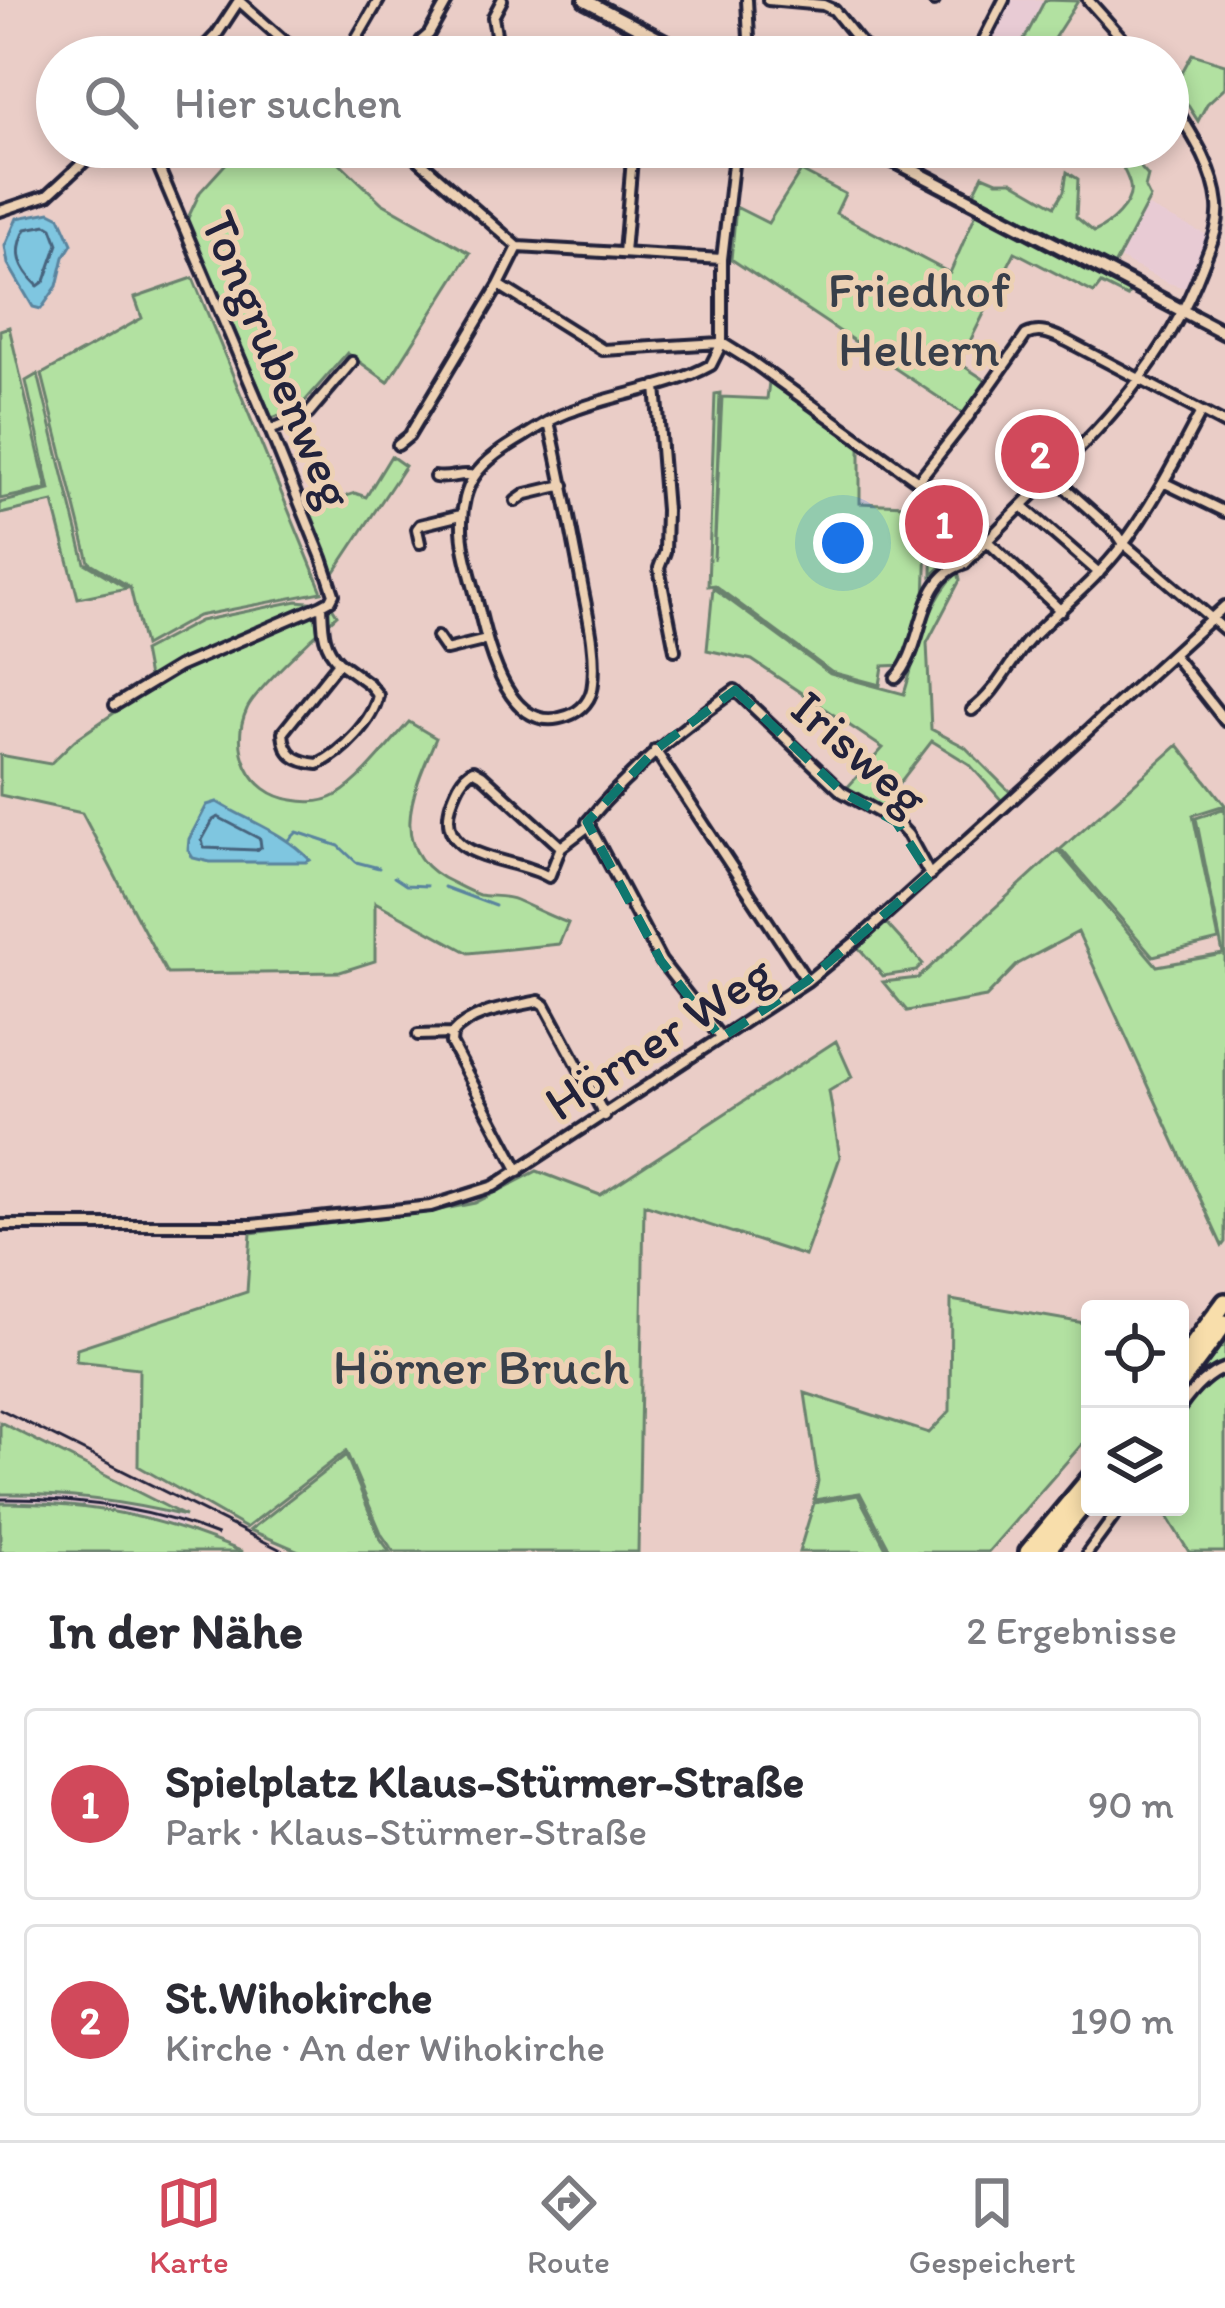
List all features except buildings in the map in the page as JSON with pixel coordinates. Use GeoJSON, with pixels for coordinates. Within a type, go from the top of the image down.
{"type":"FeatureCollection","features":[{"type":"Feature","properties":{"kind":"highway"},"geometry":{"type":"LineString","coordinates":[[1189,1351],[1225,1302]]}},
{"type":"Feature","properties":{"kind":"highway"},"geometry":{"type":"LineString","coordinates":[[1189,1371],[1225,1323]]}},
{"type":"Feature","properties":{"kind":"highway"},"geometry":{"type":"LineString","coordinates":[[1028,1552],[1081,1489]]}},
{"type":"Feature","properties":{"kind":"highway"},"geometry":{"type":"LineString","coordinates":[[1045,1552],[1081,1508]]}},
{"type":"Feature","properties":{"kind":"main road"},"geometry":{"type":"LineString","coordinates":[[585,0],[654,36]]}},
{"type":"Feature","properties":{"kind":"main road"},"geometry":{"type":"LineString","coordinates":[[909,168],[1225,333]]}},
{"type":"Feature","properties":{"kind":"street"},"geometry":{"type":"LineString","coordinates":[[358,36],[379,0]]}},
{"type":"Feature","properties":{"kind":"street"},"geometry":{"type":"LineString","coordinates":[[427,36],[448,0]]}},
{"type":"Feature","properties":{"kind":"street"},"geometry":{"type":"LineString","coordinates":[[497,36],[493,17],[502,0]]}},
{"type":"Feature","properties":{"kind":"street"},"geometry":{"type":"LineString","coordinates":[[747,0],[749,36]]}},
{"type":"Feature","properties":{"kind":"street"},"geometry":{"type":"LineString","coordinates":[[768,0],[823,5],[843,17],[857,36]]}},
{"type":"Feature","properties":{"kind":"street"},"geometry":{"type":"LineString","coordinates":[[986,36],[1004,0]]}},
{"type":"Feature","properties":{"kind":"street"},"geometry":{"type":"LineString","coordinates":[[1088,0],[1120,36]]}},
{"type":"Feature","properties":{"kind":"street"},"geometry":{"type":"LineString","coordinates":[[215,36],[239,1],[278,36]]}},
{"type":"Feature","properties":{"kind":"street"},"geometry":{"type":"LineString","coordinates":[[896,678],[908,666],[940,580],[964,564],[1099,429],[1141,380],[1184,310],[1222,219],[1212,178],[1189,130]]}},
{"type":"Feature","properties":{"kind":"street"},"geometry":{"type":"LineString","coordinates":[[0,211],[48,195],[77,168]]}},
{"type":"Feature","properties":{"kind":"street","name":"Tongrubenweg"},"geometry":{"type":"LineString","coordinates":[[159,168],[334,588],[323,635],[328,651],[339,662]]}},
{"type":"Feature","properties":{"kind":"street"},"geometry":{"type":"LineString","coordinates":[[428,168],[518,247],[722,259]]}},
{"type":"Feature","properties":{"kind":"street"},"geometry":{"type":"LineString","coordinates":[[624,253],[631,168]]}},
{"type":"Feature","properties":{"kind":"street"},"geometry":{"type":"LineString","coordinates":[[549,422],[593,659],[593,686],[589,700],[573,714],[549,720],[532,713],[502,683],[463,543],[461,515],[474,476],[502,449],[549,422],[572,411],[711,365],[722,343],[722,259],[733,168]]}},
{"type":"Feature","properties":{"kind":"street"},"geometry":{"type":"LineString","coordinates":[[398,445],[409,436],[518,247]]}},
{"type":"Feature","properties":{"kind":"street"},"geometry":{"type":"LineString","coordinates":[[499,285],[603,350],[722,343],[918,481],[1061,611]]}},
{"type":"Feature","properties":{"kind":"street"},"geometry":{"type":"LineString","coordinates":[[918,481],[1031,332],[1066,341],[1225,424]]}},
{"type":"Feature","properties":{"kind":"street"},"geometry":{"type":"LineString","coordinates":[[270,430],[308,414],[352,362]]}},
{"type":"Feature","properties":{"kind":"street"},"geometry":{"type":"LineString","coordinates":[[656,386],[666,510],[659,568],[675,650]]}},
{"type":"Feature","properties":{"kind":"street"},"geometry":{"type":"LineString","coordinates":[[973,710],[988,699],[1027,642],[1124,544],[1165,483],[1201,412]]}},
{"type":"Feature","properties":{"kind":"street"},"geometry":{"type":"LineString","coordinates":[[434,477],[474,476]]}},
{"type":"Feature","properties":{"kind":"street"},"geometry":{"type":"LineString","coordinates":[[1052,476],[1225,630]]}},
{"type":"Feature","properties":{"kind":"street"},"geometry":{"type":"LineString","coordinates":[[1165,483],[1225,512]]}},
{"type":"Feature","properties":{"kind":"street"},"geometry":{"type":"LineString","coordinates":[[516,501],[564,485]]}},
{"type":"Feature","properties":{"kind":"street"},"geometry":{"type":"LineString","coordinates":[[1022,506],[1099,573]]}},
{"type":"Feature","properties":{"kind":"street"},"geometry":{"type":"LineString","coordinates":[[420,543],[420,525],[461,515]]}},
{"type":"Feature","properties":{"kind":"street"},"geometry":{"type":"LineString","coordinates":[[115,705],[178,667],[327,603]]}},
{"type":"Feature","properties":{"kind":"street","name":"Hörner Weg"},"geometry":{"type":"LineString","coordinates":[[0,1225],[252,1225],[431,1206],[495,1186],[807,982],[1225,606]]}},
{"type":"Feature","properties":{"kind":"street"},"geometry":{"type":"LineString","coordinates":[[437,637],[446,650],[487,640]]}},
{"type":"Feature","properties":{"kind":"street"},"geometry":{"type":"LineString","coordinates":[[1173,655],[1225,721]]}},
{"type":"Feature","properties":{"kind":"street"},"geometry":{"type":"LineString","coordinates":[[339,662],[378,695],[375,709],[331,758],[318,764],[295,759],[286,748],[284,732],[339,662]]}},
{"type":"Feature","properties":{"kind":"street","name":"Irisweg"},"geometry":{"type":"LineString","coordinates":[[655,750],[735,690],[842,792],[896,822],[930,875]]}},
{"type":"Feature","properties":{"kind":"street"},"geometry":{"type":"LineString","coordinates":[[561,847],[482,775],[473,770],[464,776],[453,799],[450,835],[484,856],[536,868],[550,877],[561,847],[655,750],[807,982]]}},
{"type":"Feature","properties":{"kind":"street"},"geometry":{"type":"LineString","coordinates":[[589,823],[662,961],[721,1038]]}},
{"type":"Feature","properties":{"kind":"street"},"geometry":{"type":"LineString","coordinates":[[519,1171],[452,1043],[458,1027],[482,1014],[538,1001],[545,1005],[605,1116]]}},
{"type":"Feature","properties":{"kind":"street"},"geometry":{"type":"LineString","coordinates":[[418,1035],[452,1034]]}},
{"type":"Feature","properties":{"kind":"street"},"geometry":{"type":"LineString","coordinates":[[1189,1398],[1225,1368]]}},
{"type":"Feature","properties":{"kind":"street"},"geometry":{"type":"LineString","coordinates":[[1088,1552],[1114,1516]]}},
{"type":"Feature","properties":{"kind":"highlighted area"},"geometry":{"type":"Polygon","coordinates":[[[735,690],[842,792],[896,822],[930,875],[807,981],[721,1038],[661,961],[587,822],[655,750],[735,690]]]}},
{"type":"Feature","properties":{"kind":"shaded area"},"geometry":{"type":"Polygon","coordinates":[[[1011,0],[1045,0],[1026,36],[992,36],[1011,0]]]}},
{"type":"Feature","properties":{"kind":"shaded area"},"geometry":{"type":"Polygon","coordinates":[[[1146,206],[1207,235],[1185,288],[1119,258],[1146,206]]]}},
{"type":"Feature","properties":{"kind":"shaded area"},"geometry":{"type":"Polygon","coordinates":[[[0,1494],[99,1498],[185,1516],[181,1529],[98,1507],[0,1503],[0,1494]]]}},
{"type":"Feature","properties":{"kind":"green space"},"geometry":{"type":"Polygon","coordinates":[[[1045,0],[1078,1],[1056,36],[1026,36],[1045,0]]]}},
{"type":"Feature","properties":{"kind":"green space"},"geometry":{"type":"Polygon","coordinates":[[[1192,54],[1225,64],[1225,87],[1198,121],[1189,107],[1192,54]]]}},
{"type":"Feature","properties":{"kind":"green space"},"geometry":{"type":"Polygon","coordinates":[[[222,168],[345,168],[382,203],[470,253],[388,382],[347,353],[299,408],[272,418],[187,220],[200,192],[222,168]]]}},
{"type":"Feature","properties":{"kind":"green space"},"geometry":{"type":"Polygon","coordinates":[[[1123,168],[1141,168],[1148,176],[1145,188],[1150,198],[1114,266],[973,195],[983,175],[1012,181],[1055,206],[1067,172],[1078,179],[1076,217],[1094,232],[1124,207],[1130,186],[1123,168]]]}},
{"type":"Feature","properties":{"kind":"green space","name":"Friedhof Hellern"},"geometry":{"type":"Polygon","coordinates":[[[801,171],[845,194],[836,213],[950,273],[977,211],[983,210],[1130,291],[1127,297],[1101,284],[1094,293],[1015,252],[959,363],[988,382],[965,415],[731,259],[736,207],[768,223],[801,171]]]}},
{"type":"Feature","properties":{"kind":"green space"},"geometry":{"type":"Polygon","coordinates":[[[193,278],[322,592],[198,616],[144,646],[130,587],[89,562],[42,374],[142,318],[135,298],[193,278]]]}},
{"type":"Feature","properties":{"kind":"green space"},"geometry":{"type":"Polygon","coordinates":[[[9,327],[47,489],[0,499],[0,330],[9,327]]]}},
{"type":"Feature","properties":{"kind":"green space"},"geometry":{"type":"Polygon","coordinates":[[[38,374],[85,563],[127,588],[78,598],[53,502],[0,514],[0,503],[50,490],[26,381],[38,374]]]}},
{"type":"Feature","properties":{"kind":"green space"},"geometry":{"type":"Polygon","coordinates":[[[769,382],[860,446],[860,503],[928,506],[925,603],[905,665],[883,666],[880,685],[831,672],[714,585],[708,586],[715,394],[720,393],[714,560],[722,397],[767,399],[769,382]]]}},
{"type":"Feature","properties":{"kind":"green space"},"geometry":{"type":"Polygon","coordinates":[[[391,456],[405,466],[332,576],[307,509],[355,493],[366,497],[391,456]]]}},
{"type":"Feature","properties":{"kind":"green space"},"geometry":{"type":"Polygon","coordinates":[[[934,506],[975,541],[961,557],[950,559],[932,575],[934,506]]]}},
{"type":"Feature","properties":{"kind":"green space"},"geometry":{"type":"Polygon","coordinates":[[[958,572],[960,580],[927,643],[931,729],[965,747],[1012,794],[1003,802],[969,764],[932,741],[881,807],[845,790],[883,748],[752,660],[707,650],[713,588],[830,674],[904,694],[930,613],[958,572]]]}},
{"type":"Feature","properties":{"kind":"green space"},"geometry":{"type":"Polygon","coordinates":[[[297,601],[330,604],[337,615],[274,675],[247,709],[240,738],[254,779],[293,800],[332,798],[366,771],[409,722],[436,738],[413,799],[411,837],[418,855],[432,870],[469,891],[512,898],[568,923],[559,944],[469,953],[375,902],[375,961],[340,972],[167,974],[82,813],[0,795],[0,755],[50,764],[75,740],[150,688],[143,651],[200,621],[297,601]]]}},
{"type":"Feature","properties":{"kind":"green space"},"geometry":{"type":"Polygon","coordinates":[[[1178,745],[1225,805],[1193,815],[1219,940],[1153,956],[1061,849],[1178,745]]]}},
{"type":"Feature","properties":{"kind":"green space"},"geometry":{"type":"Polygon","coordinates":[[[1225,808],[1222,1246],[1078,932],[1018,964],[986,997],[907,1011],[883,982],[918,978],[1058,850],[1157,966],[1223,954],[1196,818],[1225,808]]]}},
{"type":"Feature","properties":{"kind":"green space"},"geometry":{"type":"Polygon","coordinates":[[[886,923],[923,964],[916,971],[883,976],[859,948],[886,923]]]}},
{"type":"Feature","properties":{"kind":"green space","name":"Hörner Bruch"},"geometry":{"type":"Polygon","coordinates":[[[836,1041],[852,1077],[829,1091],[840,1157],[805,1256],[644,1204],[638,1552],[394,1552],[346,1451],[246,1528],[138,1466],[139,1368],[76,1361],[77,1348],[247,1292],[251,1233],[475,1203],[537,1171],[600,1195],[836,1041]]]}},
{"type":"Feature","properties":{"kind":"green space"},"geometry":{"type":"Polygon","coordinates":[[[951,1300],[1081,1322],[1081,1445],[988,1552],[891,1552],[860,1493],[814,1500],[818,1481],[805,1393],[929,1433],[950,1411],[951,1300]]]}},
{"type":"Feature","properties":{"kind":"green space"},"geometry":{"type":"Polygon","coordinates":[[[1225,1340],[1225,1552],[1189,1552],[1167,1516],[1189,1516],[1189,1388],[1225,1340]]]}},
{"type":"Feature","properties":{"kind":"green space"},"geometry":{"type":"Polygon","coordinates":[[[0,1422],[185,1516],[93,1499],[0,1494],[0,1422]]]}},
{"type":"Feature","properties":{"kind":"green space"},"geometry":{"type":"Polygon","coordinates":[[[346,1455],[390,1552],[301,1552],[250,1530],[346,1455]]]}},
{"type":"Feature","properties":{"kind":"green space"},"geometry":{"type":"Polygon","coordinates":[[[858,1495],[888,1552],[799,1552],[814,1503],[858,1495]]]}},
{"type":"Feature","properties":{"kind":"green space"},"geometry":{"type":"Polygon","coordinates":[[[0,1503],[124,1514],[243,1552],[0,1552],[0,1503]]]}},
{"type":"Feature","properties":{"kind":"water"},"geometry":{"type":"Polygon","coordinates":[[[50,212],[60,217],[72,244],[57,286],[41,309],[33,307],[8,264],[5,246],[17,218],[50,212]]]}},
{"type":"Feature","properties":{"kind":"water"},"geometry":{"type":"Polygon","coordinates":[[[217,802],[278,835],[310,860],[210,862],[193,858],[189,839],[207,805],[217,802]]]}},
{"type":"Feature","properties":{"kind":"waterway"},"geometry":{"type":"LineString","coordinates":[[288,841],[297,832],[339,846],[356,862],[379,868]]}},
{"type":"Feature","properties":{"kind":"waterway"},"geometry":{"type":"LineString","coordinates":[[394,877],[406,885],[427,886]]}},
{"type":"Feature","properties":{"kind":"waterway"},"geometry":{"type":"LineString","coordinates":[[444,887],[495,906]]}},
{"type":"Feature","properties":{"kind":"railway"},"geometry":{"type":"LineString","coordinates":[[0,1409],[285,1552]]}},
{"type":"Feature","properties":{"kind":"railway"},"geometry":{"type":"LineString","coordinates":[[0,1499],[110,1506],[217,1535]]}},
{"type":"Feature","properties":{"kind":"place","name":"St.Wihokirche"},"geometry":{"type":"Point","coordinates":[1040,454]}},
{"type":"Feature","properties":{"kind":"place","name":"Spielplatz Klaus-Stürmer-Straße"},"geometry":{"type":"Point","coordinates":[944,524]}}]}
